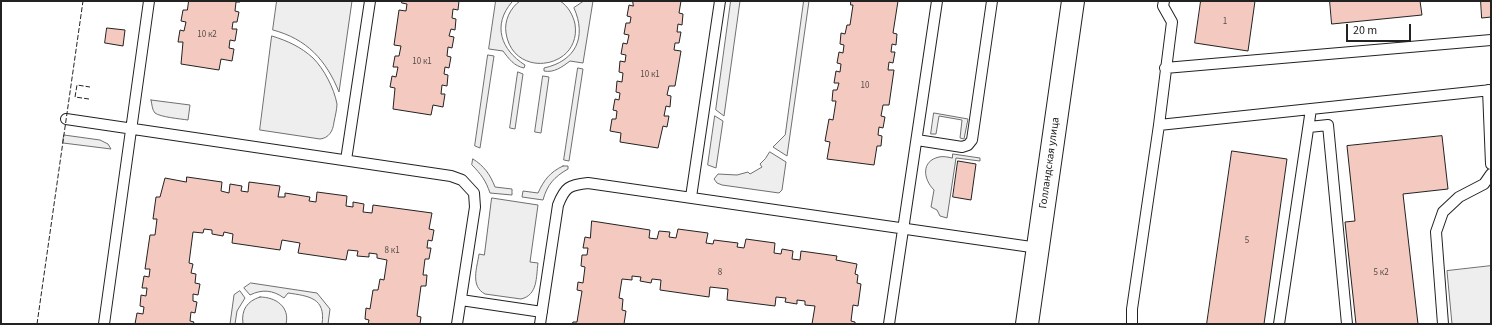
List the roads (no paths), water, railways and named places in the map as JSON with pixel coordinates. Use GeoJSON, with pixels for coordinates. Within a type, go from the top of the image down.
{"type":"FeatureCollection","features":[{"type":"Feature","properties":{"kind":"street","name":"Голландская улица"},"geometry":{"type":"LineString","coordinates":[[1026,324],[1032,247],[1060,1]]}},
{"type":"Feature","properties":{"kind":"street","name":"Голландская улица"},"geometry":{"type":"LineString","coordinates":[[1014,324],[1032,247],[1073,1]]}},
{"type":"Feature","properties":{"kind":"lane"},"geometry":{"type":"LineString","coordinates":[[104,324],[149,1]]}},
{"type":"Feature","properties":{"kind":"lane"},"geometry":{"type":"LineString","coordinates":[[346,160],[370,1]]}},
{"type":"Feature","properties":{"kind":"lane"},"geometry":{"type":"LineString","coordinates":[[691,197],[720,1]]}},
{"type":"Feature","properties":{"kind":"lane"},"geometry":{"type":"LineString","coordinates":[[890,324],[937,1]]}},
{"type":"Feature","properties":{"kind":"lane"},"geometry":{"type":"LineString","coordinates":[[917,140],[962,147],[968,145],[972,140],[992,1]]}},
{"type":"Feature","properties":{"kind":"lane"},"geometry":{"type":"LineString","coordinates":[[1132,324],[1132,309],[1159,125],[1172,22],[1164,6],[1164,1]]}},
{"type":"Feature","properties":{"kind":"lane"},"geometry":{"type":"LineString","coordinates":[[1165,68],[1491,40]]}},
{"type":"Feature","properties":{"kind":"lane"},"geometry":{"type":"LineString","coordinates":[[1159,125],[1489,90],[1491,164]]}},
{"type":"Feature","properties":{"kind":"lane"},"geometry":{"type":"LineString","coordinates":[[1279,324],[1311,109]]}},
{"type":"Feature","properties":{"kind":"lane"},"geometry":{"type":"LineString","coordinates":[[66,119],[452,176],[462,180],[474,193],[475,207],[457,324]]}},
{"type":"Feature","properties":{"kind":"lane"},"geometry":{"type":"LineString","coordinates":[[1308,127],[1328,125],[1347,324]]}},
{"type":"Feature","properties":{"kind":"lane"},"geometry":{"type":"LineString","coordinates":[[1443,324],[1436,232],[1443,212],[1459,197],[1484,184],[1491,174]]}},
{"type":"Feature","properties":{"kind":"lane"},"geometry":{"type":"LineString","coordinates":[[540,324],[558,205],[563,192],[574,184],[588,183],[691,197],[1032,247]]}},
{"type":"Feature","properties":{"kind":"lane"},"geometry":{"type":"LineString","coordinates":[[461,300],[542,312]]}}]}
